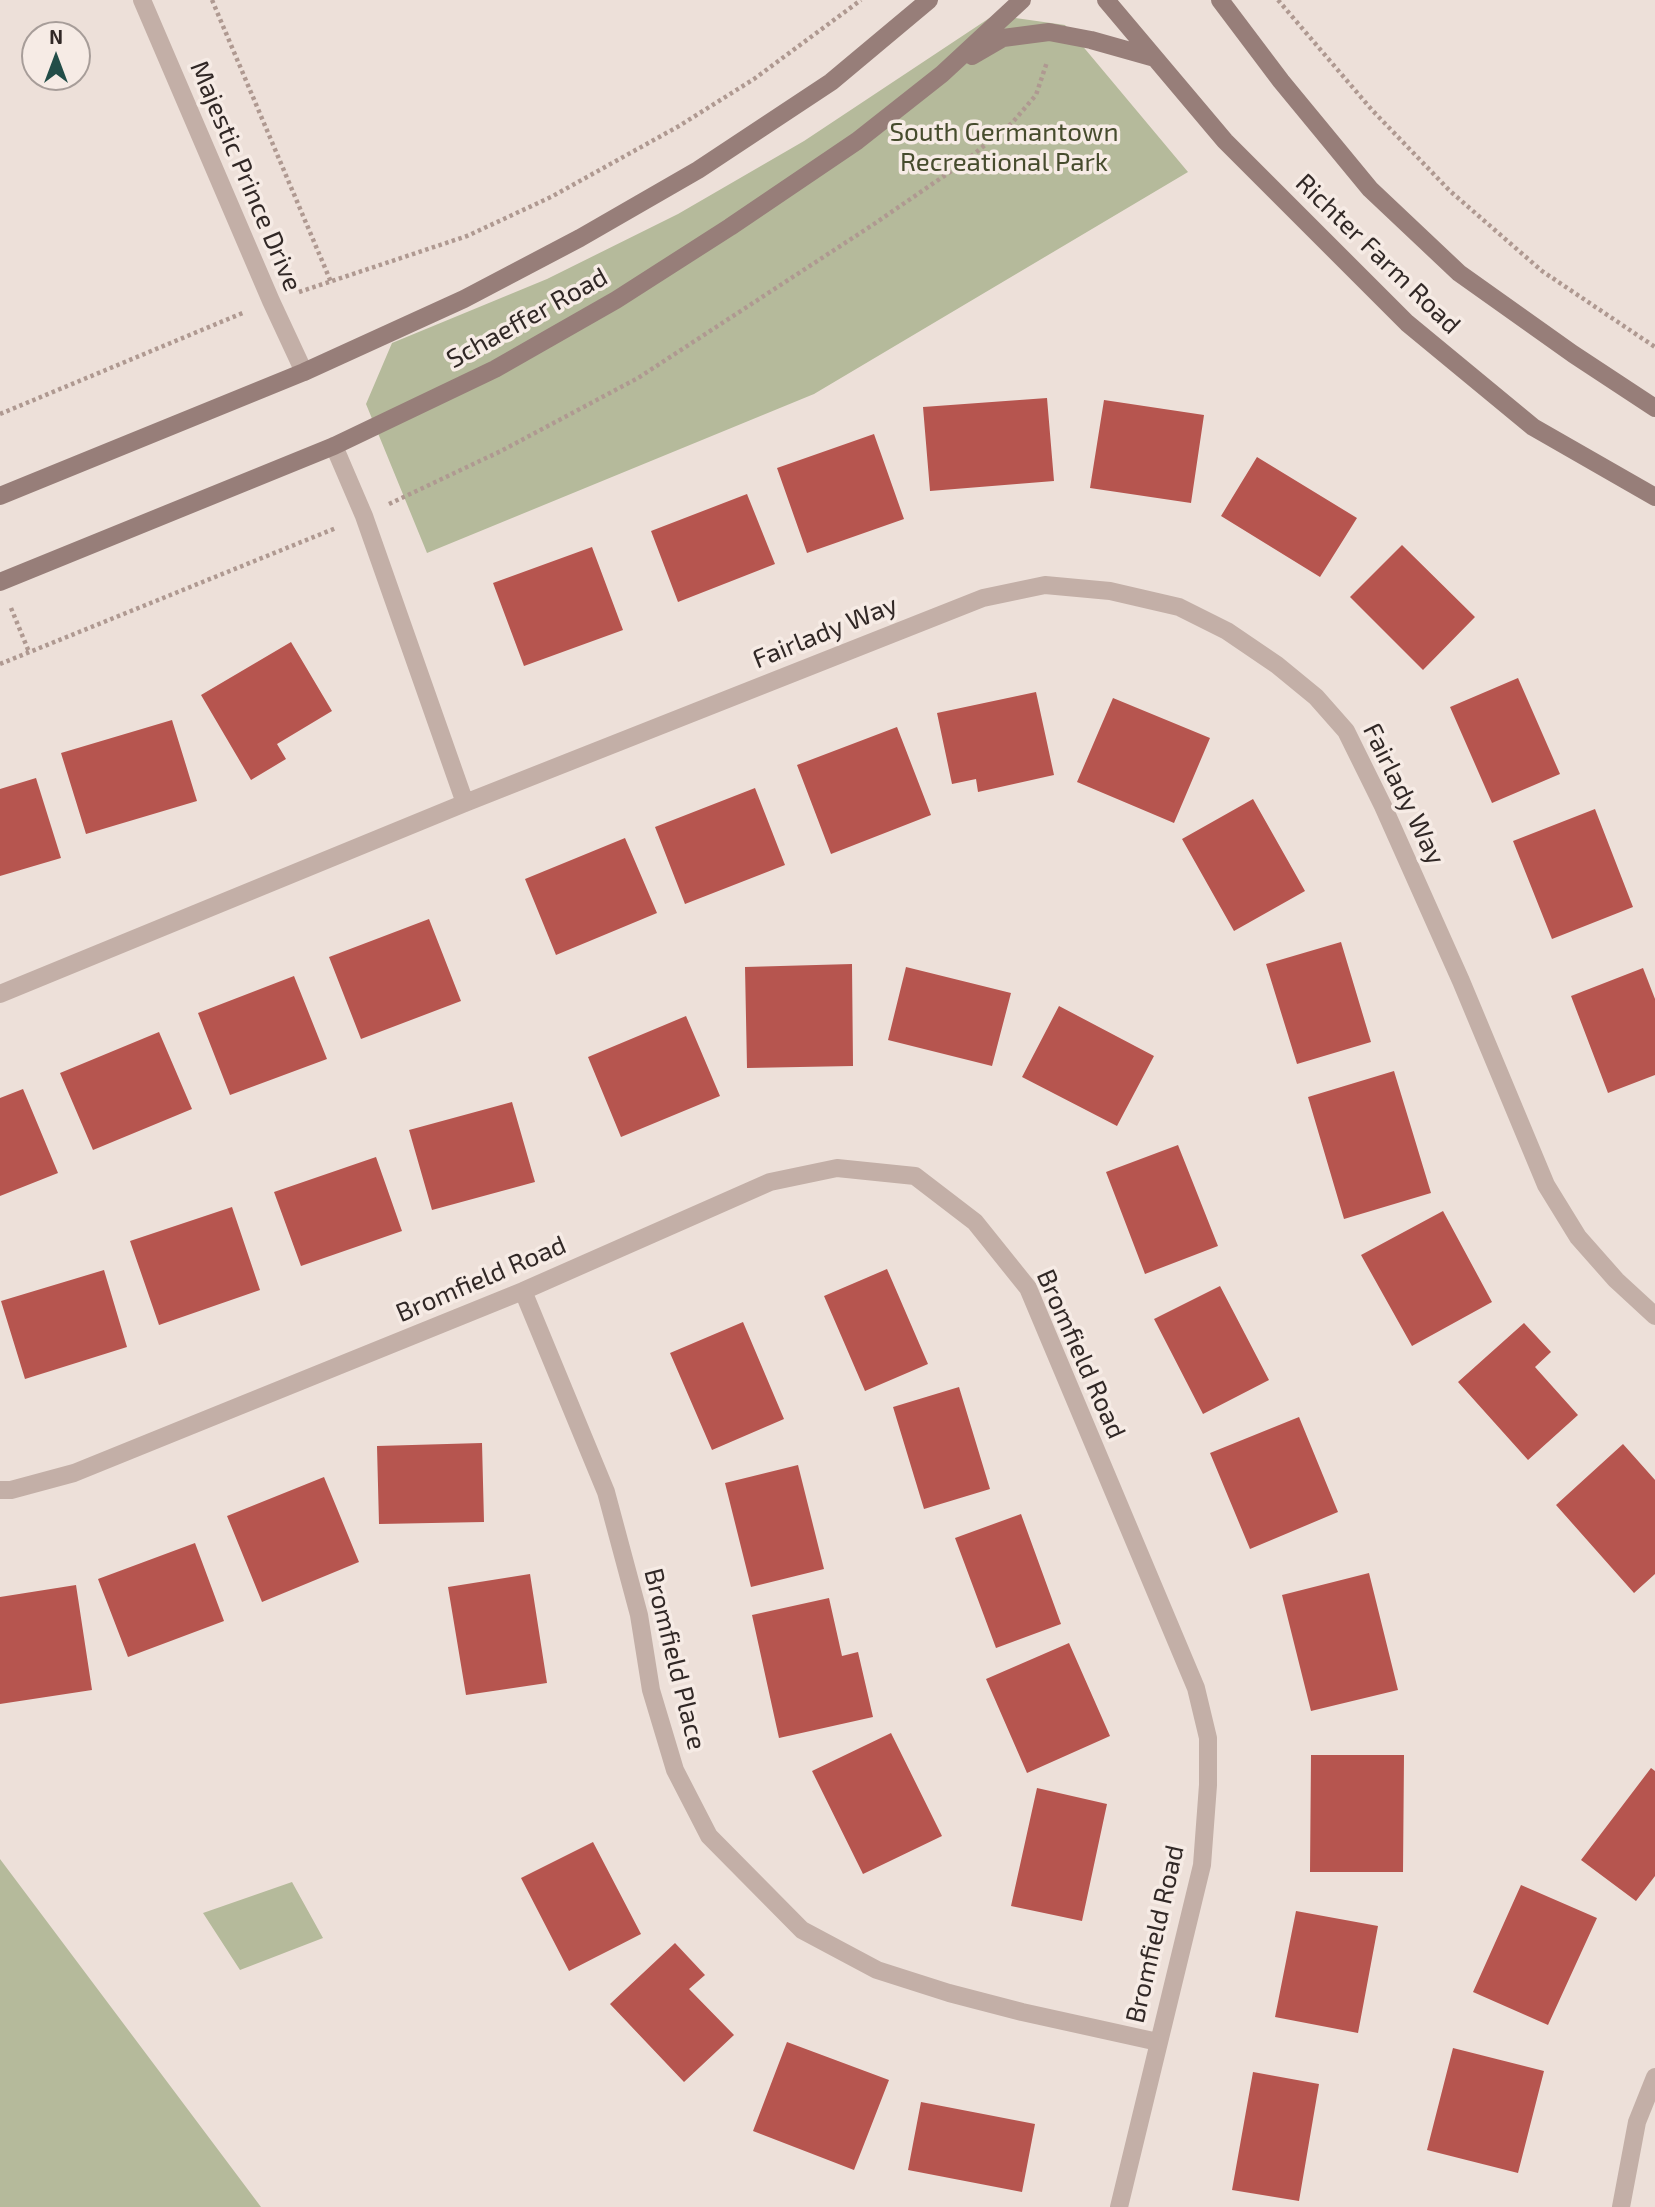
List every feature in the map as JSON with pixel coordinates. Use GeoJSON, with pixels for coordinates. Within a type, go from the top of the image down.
{"type":"FeatureCollection","features":[{"type":"Feature","properties":{"kind":"street","name":"Majestic Prince Drive"},"geometry":{"type":"LineString","coordinates":[[142,0],[304,372]]}},
{"type":"Feature","properties":{"kind":"street","name":"Schaeffer Road"},"geometry":{"type":"LineString","coordinates":[[0,496],[304,372],[464,299],[698,170],[831,82],[929,0]]}},
{"type":"Feature","properties":{"kind":"street","name":"Schaeffer Road"},"geometry":{"type":"LineString","coordinates":[[0,582],[334,446],[495,369],[616,300],[856,141],[942,74],[1022,0]]}},
{"type":"Feature","properties":{"kind":"street","name":"Richter Farm Road"},"geometry":{"type":"LineString","coordinates":[[1106,0],[1225,141],[1407,323],[1532,427],[1655,497]]}},
{"type":"Feature","properties":{"kind":"street","name":"Richter Farm Road"},"geometry":{"type":"LineString","coordinates":[[1220,0],[1281,81],[1370,189],[1459,272],[1573,354],[1655,408]]}},
{"type":"Feature","properties":{"kind":"street"},"geometry":{"type":"LineString","coordinates":[[942,74],[1003,38],[1049,32],[1091,40],[1156,58]]}},
{"type":"Feature","properties":{"kind":"street"},"geometry":{"type":"LineString","coordinates":[[0,994],[465,803],[364,516],[334,446]]}},
{"type":"Feature","properties":{"kind":"street","name":"Fairlady Way"},"geometry":{"type":"LineString","coordinates":[[465,803],[983,598],[1045,585],[1110,591],[1179,607],[1227,631],[1277,665],[1317,697],[1346,731],[1383,806],[1461,981],[1546,1185],[1578,1237],[1616,1280],[1655,1316]]}},
{"type":"Feature","properties":{"kind":"street","name":"Bromfield Road"},"geometry":{"type":"LineString","coordinates":[[0,1490],[11,1490],[74,1473],[523,1291],[770,1182],[837,1167],[915,1176],[975,1222],[1028,1288],[1196,1688],[1208,1738],[1208,1785],[1202,1865],[1119,2207]]}},
{"type":"Feature","properties":{"kind":"street","name":"Bromfield Place"},"geometry":{"type":"LineString","coordinates":[[523,1291],[606,1492],[639,1615],[651,1689],[675,1770],[709,1836],[802,1930],[877,1970],[1022,2012],[1158,2042]]}},
{"type":"Feature","properties":{"kind":"street"},"geometry":{"type":"LineString","coordinates":[[1621,2207],[1637,2122],[1655,2077]]}},
{"type":"Feature","properties":{"kind":"path"},"geometry":{"type":"LineString","coordinates":[[212,0],[331,282]]}},
{"type":"Feature","properties":{"kind":"path"},"geometry":{"type":"LineString","coordinates":[[0,414],[271,301],[467,236],[551,197],[680,125],[754,79],[861,0]]}},
{"type":"Feature","properties":{"kind":"path"},"geometry":{"type":"LineString","coordinates":[[1278,0],[1371,110],[1450,191],[1542,271],[1655,347]]}},
{"type":"Feature","properties":{"kind":"path"},"geometry":{"type":"LineString","coordinates":[[0,664],[364,516],[501,451],[638,378],[963,163],[1012,124],[1036,95],[1048,58],[1049,32]]}},
{"type":"Feature","properties":{"kind":"path"},"geometry":{"type":"LineString","coordinates":[[0,582],[29,652]]}},
{"type":"Feature","properties":{"kind":"green space","name":"South Germantown Recreational Park"},"geometry":{"type":"Polygon","coordinates":[[[994,15],[1065,25],[1188,172],[814,394],[427,553],[366,404],[392,343],[547,279],[678,214],[804,141],[994,15]]]}},
{"type":"Feature","properties":{"kind":"green space"},"geometry":{"type":"Polygon","coordinates":[[[0,1859],[261,2207],[0,2207],[0,1859]]]}},
{"type":"Feature","properties":{"kind":"green space"},"geometry":{"type":"Polygon","coordinates":[[[292,1882],[323,1938],[240,1970],[203,1913],[292,1882]]]}},
{"type":"Feature","properties":{"kind":"building"},"geometry":{"type":"Polygon","coordinates":[[[1047,398],[1054,481],[930,491],[923,407],[1047,398]]]}},
{"type":"Feature","properties":{"kind":"building"},"geometry":{"type":"Polygon","coordinates":[[[1104,400],[1204,415],[1191,503],[1090,488],[1104,400]]]}},
{"type":"Feature","properties":{"kind":"building"},"geometry":{"type":"Polygon","coordinates":[[[874,434],[904,519],[807,553],[777,468],[874,434]]]}},
{"type":"Feature","properties":{"kind":"building"},"geometry":{"type":"Polygon","coordinates":[[[1257,457],[1357,518],[1320,577],[1221,516],[1257,457]]]}},
{"type":"Feature","properties":{"kind":"building"},"geometry":{"type":"Polygon","coordinates":[[[747,494],[775,564],[678,602],[651,531],[747,494]]]}},
{"type":"Feature","properties":{"kind":"building"},"geometry":{"type":"Polygon","coordinates":[[[1402,545],[1475,617],[1423,670],[1350,597],[1402,545]]]}},
{"type":"Feature","properties":{"kind":"building"},"geometry":{"type":"Polygon","coordinates":[[[592,547],[623,630],[524,666],[493,583],[592,547]]]}},
{"type":"Feature","properties":{"kind":"building"},"geometry":{"type":"Polygon","coordinates":[[[291,642],[332,711],[277,744],[286,759],[251,780],[201,695],[291,642]]]}},
{"type":"Feature","properties":{"kind":"building"},"geometry":{"type":"Polygon","coordinates":[[[1518,678],[1560,774],[1492,803],[1450,707],[1518,678]]]}},
{"type":"Feature","properties":{"kind":"building"},"geometry":{"type":"Polygon","coordinates":[[[1036,692],[1054,775],[978,792],[976,779],[952,784],[937,713],[1036,692]]]}},
{"type":"Feature","properties":{"kind":"building"},"geometry":{"type":"Polygon","coordinates":[[[1113,698],[1210,738],[1174,823],[1077,782],[1113,698]]]}},
{"type":"Feature","properties":{"kind":"building"},"geometry":{"type":"Polygon","coordinates":[[[172,720],[197,801],[86,834],[61,753],[172,720]]]}},
{"type":"Feature","properties":{"kind":"building"},"geometry":{"type":"Polygon","coordinates":[[[897,727],[931,815],[831,854],[797,765],[897,727]]]}},
{"type":"Feature","properties":{"kind":"building"},"geometry":{"type":"Polygon","coordinates":[[[36,778],[61,858],[0,876],[0,789],[36,778]]]}},
{"type":"Feature","properties":{"kind":"building"},"geometry":{"type":"Polygon","coordinates":[[[755,788],[785,865],[685,904],[655,827],[755,788]]]}},
{"type":"Feature","properties":{"kind":"building"},"geometry":{"type":"Polygon","coordinates":[[[1253,799],[1305,891],[1234,931],[1182,839],[1253,799]]]}},
{"type":"Feature","properties":{"kind":"building"},"geometry":{"type":"Polygon","coordinates":[[[1595,809],[1633,907],[1552,939],[1513,841],[1595,809]]]}},
{"type":"Feature","properties":{"kind":"building"},"geometry":{"type":"Polygon","coordinates":[[[625,838],[657,913],[556,955],[525,879],[625,838]]]}},
{"type":"Feature","properties":{"kind":"building"},"geometry":{"type":"Polygon","coordinates":[[[429,919],[461,1001],[361,1039],[329,957],[429,919]]]}},
{"type":"Feature","properties":{"kind":"building"},"geometry":{"type":"Polygon","coordinates":[[[1341,942],[1371,1042],[1297,1064],[1266,964],[1341,942]]]}},
{"type":"Feature","properties":{"kind":"building"},"geometry":{"type":"Polygon","coordinates":[[[852,964],[853,1066],[747,1068],[745,967],[852,964]]]}},
{"type":"Feature","properties":{"kind":"building"},"geometry":{"type":"Polygon","coordinates":[[[906,967],[1011,993],[992,1066],[888,1040],[906,967]]]}},
{"type":"Feature","properties":{"kind":"building"},"geometry":{"type":"Polygon","coordinates":[[[1643,968],[1655,999],[1655,1075],[1608,1093],[1571,996],[1643,968]]]}},
{"type":"Feature","properties":{"kind":"building"},"geometry":{"type":"Polygon","coordinates":[[[294,976],[327,1059],[230,1095],[198,1013],[294,976]]]}},
{"type":"Feature","properties":{"kind":"building"},"geometry":{"type":"Polygon","coordinates":[[[1059,1006],[1154,1056],[1117,1126],[1022,1077],[1059,1006]]]}},
{"type":"Feature","properties":{"kind":"building"},"geometry":{"type":"Polygon","coordinates":[[[686,1016],[720,1096],[621,1137],[588,1057],[686,1016]]]}},
{"type":"Feature","properties":{"kind":"building"},"geometry":{"type":"Polygon","coordinates":[[[159,1032],[192,1109],[93,1150],[60,1073],[159,1032]]]}},
{"type":"Feature","properties":{"kind":"building"},"geometry":{"type":"Polygon","coordinates":[[[1394,1071],[1431,1193],[1344,1219],[1308,1097],[1394,1071]]]}},
{"type":"Feature","properties":{"kind":"building"},"geometry":{"type":"Polygon","coordinates":[[[23,1089],[58,1173],[0,1196],[0,1098],[23,1089]]]}},
{"type":"Feature","properties":{"kind":"building"},"geometry":{"type":"Polygon","coordinates":[[[512,1102],[535,1182],[432,1210],[409,1130],[512,1102]]]}},
{"type":"Feature","properties":{"kind":"building"},"geometry":{"type":"Polygon","coordinates":[[[1178,1145],[1218,1246],[1145,1274],[1106,1172],[1178,1145]]]}},
{"type":"Feature","properties":{"kind":"building"},"geometry":{"type":"Polygon","coordinates":[[[376,1157],[402,1231],[301,1266],[274,1192],[376,1157]]]}},
{"type":"Feature","properties":{"kind":"building"},"geometry":{"type":"Polygon","coordinates":[[[232,1207],[260,1290],[159,1325],[130,1241],[232,1207]]]}},
{"type":"Feature","properties":{"kind":"building"},"geometry":{"type":"Polygon","coordinates":[[[1443,1211],[1492,1302],[1412,1346],[1361,1255],[1443,1211]]]}},
{"type":"Feature","properties":{"kind":"building"},"geometry":{"type":"Polygon","coordinates":[[[887,1269],[928,1364],[865,1391],[824,1296],[887,1269]]]}},
{"type":"Feature","properties":{"kind":"building"},"geometry":{"type":"Polygon","coordinates":[[[104,1270],[127,1347],[25,1379],[1,1301],[104,1270]]]}},
{"type":"Feature","properties":{"kind":"building"},"geometry":{"type":"Polygon","coordinates":[[[1220,1286],[1269,1380],[1203,1414],[1154,1319],[1220,1286]]]}},
{"type":"Feature","properties":{"kind":"building"},"geometry":{"type":"Polygon","coordinates":[[[743,1322],[784,1419],[712,1450],[670,1353],[743,1322]]]}},
{"type":"Feature","properties":{"kind":"building"},"geometry":{"type":"Polygon","coordinates":[[[1524,1323],[1551,1352],[1535,1367],[1578,1415],[1528,1460],[1458,1382],[1524,1323]]]}},
{"type":"Feature","properties":{"kind":"building"},"geometry":{"type":"Polygon","coordinates":[[[959,1387],[990,1489],[924,1509],[893,1407],[959,1387]]]}},
{"type":"Feature","properties":{"kind":"building"},"geometry":{"type":"Polygon","coordinates":[[[1299,1417],[1338,1512],[1250,1549],[1210,1453],[1299,1417]]]}},
{"type":"Feature","properties":{"kind":"building"},"geometry":{"type":"Polygon","coordinates":[[[482,1443],[484,1522],[379,1524],[377,1446],[482,1443]]]}},
{"type":"Feature","properties":{"kind":"building"},"geometry":{"type":"Polygon","coordinates":[[[1623,1444],[1655,1480],[1655,1574],[1634,1593],[1556,1505],[1623,1444]]]}},
{"type":"Feature","properties":{"kind":"building"},"geometry":{"type":"Polygon","coordinates":[[[798,1465],[824,1569],[751,1587],[725,1483],[798,1465]]]}},
{"type":"Feature","properties":{"kind":"building"},"geometry":{"type":"Polygon","coordinates":[[[324,1477],[359,1562],[262,1602],[227,1516],[324,1477]]]}},
{"type":"Feature","properties":{"kind":"building"},"geometry":{"type":"Polygon","coordinates":[[[1021,1514],[1061,1624],[996,1648],[955,1538],[1021,1514]]]}},
{"type":"Feature","properties":{"kind":"building"},"geometry":{"type":"Polygon","coordinates":[[[195,1543],[224,1621],[128,1657],[98,1579],[195,1543]]]}},
{"type":"Feature","properties":{"kind":"building"},"geometry":{"type":"Polygon","coordinates":[[[1369,1573],[1398,1690],[1311,1711],[1282,1595],[1369,1573]]]}},
{"type":"Feature","properties":{"kind":"building"},"geometry":{"type":"Polygon","coordinates":[[[530,1574],[547,1683],[466,1695],[448,1587],[530,1574]]]}},
{"type":"Feature","properties":{"kind":"building"},"geometry":{"type":"Polygon","coordinates":[[[76,1585],[92,1690],[0,1704],[0,1597],[76,1585]]]}},
{"type":"Feature","properties":{"kind":"building"},"geometry":{"type":"Polygon","coordinates":[[[829,1598],[842,1656],[858,1652],[873,1717],[779,1738],[752,1615],[829,1598]]]}},
{"type":"Feature","properties":{"kind":"building"},"geometry":{"type":"Polygon","coordinates":[[[1069,1643],[1110,1736],[1027,1773],[986,1679],[1069,1643]]]}},
{"type":"Feature","properties":{"kind":"building"},"geometry":{"type":"Polygon","coordinates":[[[891,1733],[942,1836],[863,1874],[812,1771],[891,1733]]]}},
{"type":"Feature","properties":{"kind":"building"},"geometry":{"type":"Polygon","coordinates":[[[1311,1755],[1404,1755],[1403,1872],[1310,1872],[1311,1755]]]}},
{"type":"Feature","properties":{"kind":"building"},"geometry":{"type":"Polygon","coordinates":[[[1651,1768],[1655,1771],[1655,1876],[1636,1901],[1581,1860],[1651,1768]]]}},
{"type":"Feature","properties":{"kind":"building"},"geometry":{"type":"Polygon","coordinates":[[[1037,1788],[1107,1804],[1082,1921],[1011,1906],[1037,1788]]]}},
{"type":"Feature","properties":{"kind":"building"},"geometry":{"type":"Polygon","coordinates":[[[593,1842],[641,1934],[569,1971],[521,1878],[593,1842]]]}},
{"type":"Feature","properties":{"kind":"building"},"geometry":{"type":"Polygon","coordinates":[[[1521,1885],[1597,1918],[1548,2025],[1473,1992],[1521,1885]]]}},
{"type":"Feature","properties":{"kind":"building"},"geometry":{"type":"Polygon","coordinates":[[[1296,1911],[1378,1926],[1358,2033],[1275,2017],[1296,1911]]]}},
{"type":"Feature","properties":{"kind":"building"},"geometry":{"type":"Polygon","coordinates":[[[675,1943],[705,1975],[689,1989],[734,2035],[684,2082],[610,2004],[675,1943]]]}},
{"type":"Feature","properties":{"kind":"building"},"geometry":{"type":"Polygon","coordinates":[[[787,2042],[889,2080],[854,2170],[753,2131],[787,2042]]]}},
{"type":"Feature","properties":{"kind":"building"},"geometry":{"type":"Polygon","coordinates":[[[1453,2048],[1544,2071],[1518,2173],[1427,2150],[1453,2048]]]}},
{"type":"Feature","properties":{"kind":"building"},"geometry":{"type":"Polygon","coordinates":[[[1253,2072],[1319,2084],[1299,2201],[1232,2190],[1253,2072]]]}},
{"type":"Feature","properties":{"kind":"building"},"geometry":{"type":"Polygon","coordinates":[[[921,2102],[1035,2124],[1022,2192],[908,2170],[921,2102]]]}}]}
